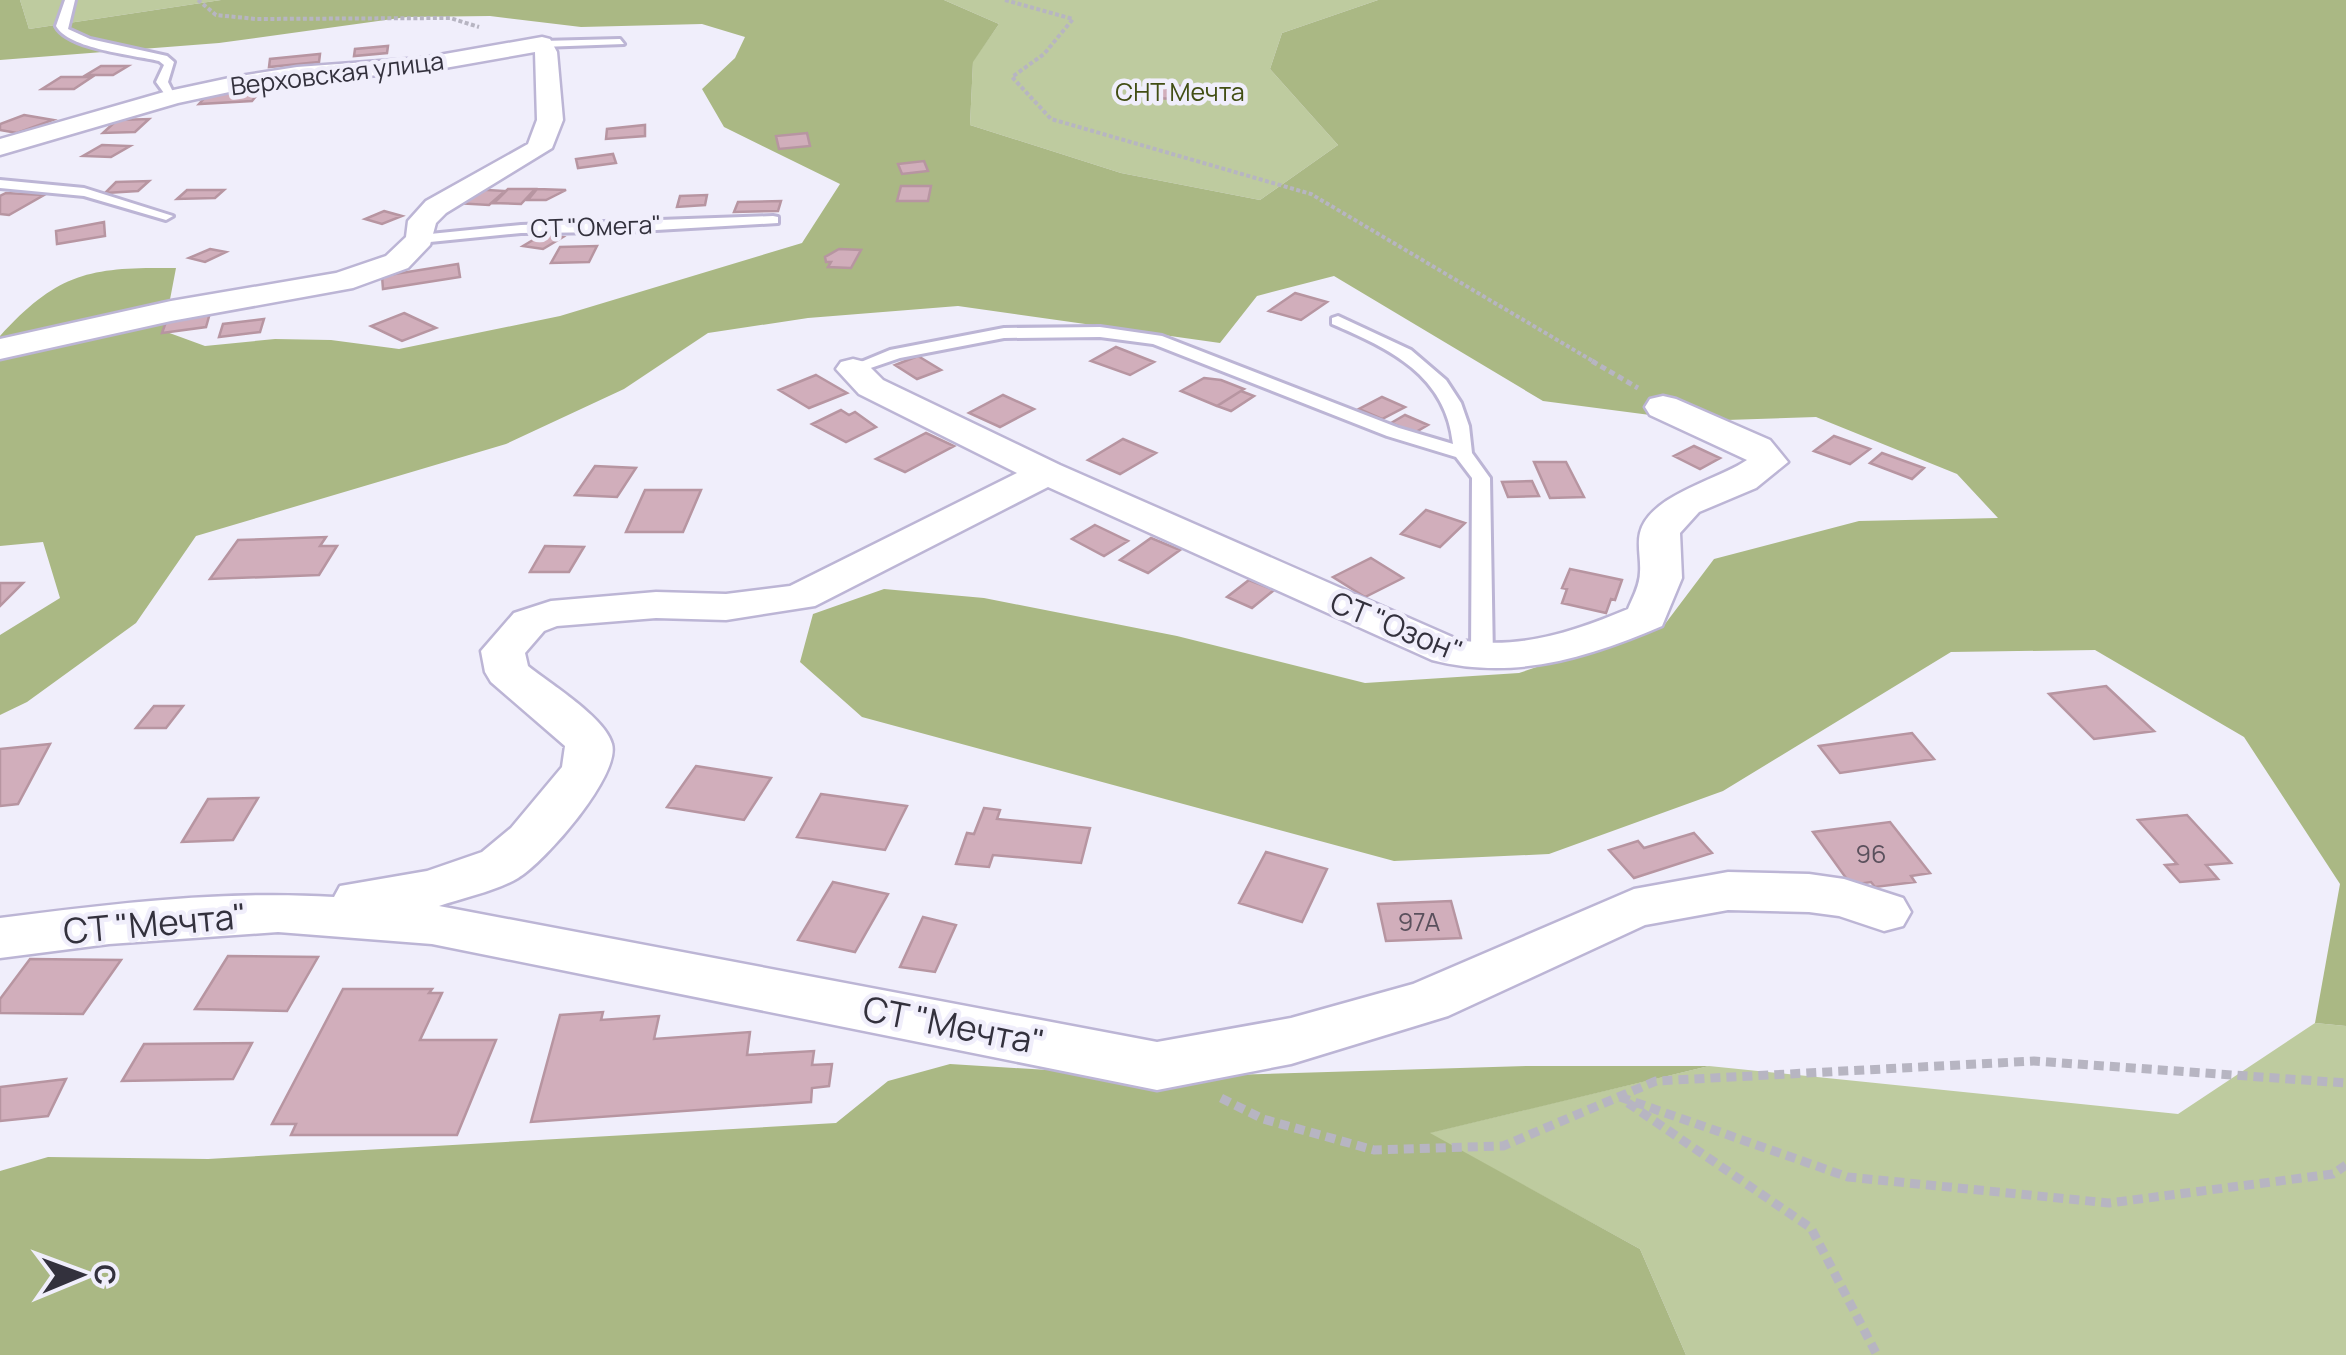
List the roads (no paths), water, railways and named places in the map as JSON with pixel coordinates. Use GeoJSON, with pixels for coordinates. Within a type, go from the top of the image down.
{"type":"FeatureCollection","features":[{"type":"Feature","properties":{"kind":"street","name":"Верховская улица"},"geometry":{"type":"LineString","coordinates":[[0,147],[172,97],[297,74],[422,65],[530,46]]}},
{"type":"Feature","properties":{"kind":"street"},"geometry":{"type":"LineString","coordinates":[[0,349],[171,310],[342,281],[397,262],[420,239],[422,221],[436,207],[539,148],[550,120],[548,65],[530,46]]}},
{"type":"Feature","properties":{"kind":"street","name":"СТ \"Озон\""},"geometry":{"type":"LineString","coordinates":[[854,369],[871,387],[1048,473],[1448,652],[1482,659],[1524,658],[1592,640],[1646,617],[1661,578],[1660,531],[1685,504],[1743,480],[1769,462],[1757,448],[1663,407]]}},
{"type":"Feature","properties":{"kind":"street"},"geometry":{"type":"LineString","coordinates":[[278,913],[432,889],[500,865],[530,840],[586,771],[589,744],[569,721],[507,672],[503,651],[529,622],[551,614],[601,608],[726,607],[800,597],[1048,473]]}},
{"type":"Feature","properties":{"kind":"street","name":"СТ \"Мечта\""},"geometry":{"type":"LineString","coordinates":[[0,938],[108,924],[278,913],[432,924],[1157,1066],[1291,1041],[1428,1000],[1634,908],[1728,891],[1809,893],[1844,898],[1884,912]]}},
{"type":"Feature","properties":{"kind":"lane"},"geometry":{"type":"LineString","coordinates":[[70,0],[61,26],[63,31],[87,42],[164,58],[170,64],[162,82],[172,97]]}},
{"type":"Feature","properties":{"kind":"lane","name":"Верховская улица"},"geometry":{"type":"LineString","coordinates":[[530,46],[620,42]]}},
{"type":"Feature","properties":{"kind":"lane"},"geometry":{"type":"LineString","coordinates":[[0,184],[22,183],[105,195],[166,216]]}},
{"type":"Feature","properties":{"kind":"lane","name":"СТ \"Омега\""},"geometry":{"type":"LineString","coordinates":[[420,239],[521,229],[772,220]]}},
{"type":"Feature","properties":{"kind":"lane"},"geometry":{"type":"LineString","coordinates":[[1338,321],[1392,343],[1426,364],[1463,429],[1463,453]]}},
{"type":"Feature","properties":{"kind":"lane"},"geometry":{"type":"LineString","coordinates":[[854,369],[896,354],[988,336],[1100,332],[1156,340],[1392,432],[1463,453],[1482,478],[1482,659]]}},
{"type":"Feature","properties":{"kind":"park label","name":"СНТ Мечта"},"geometry":{"type":"Point","coordinates":[1180,91]}}]}
